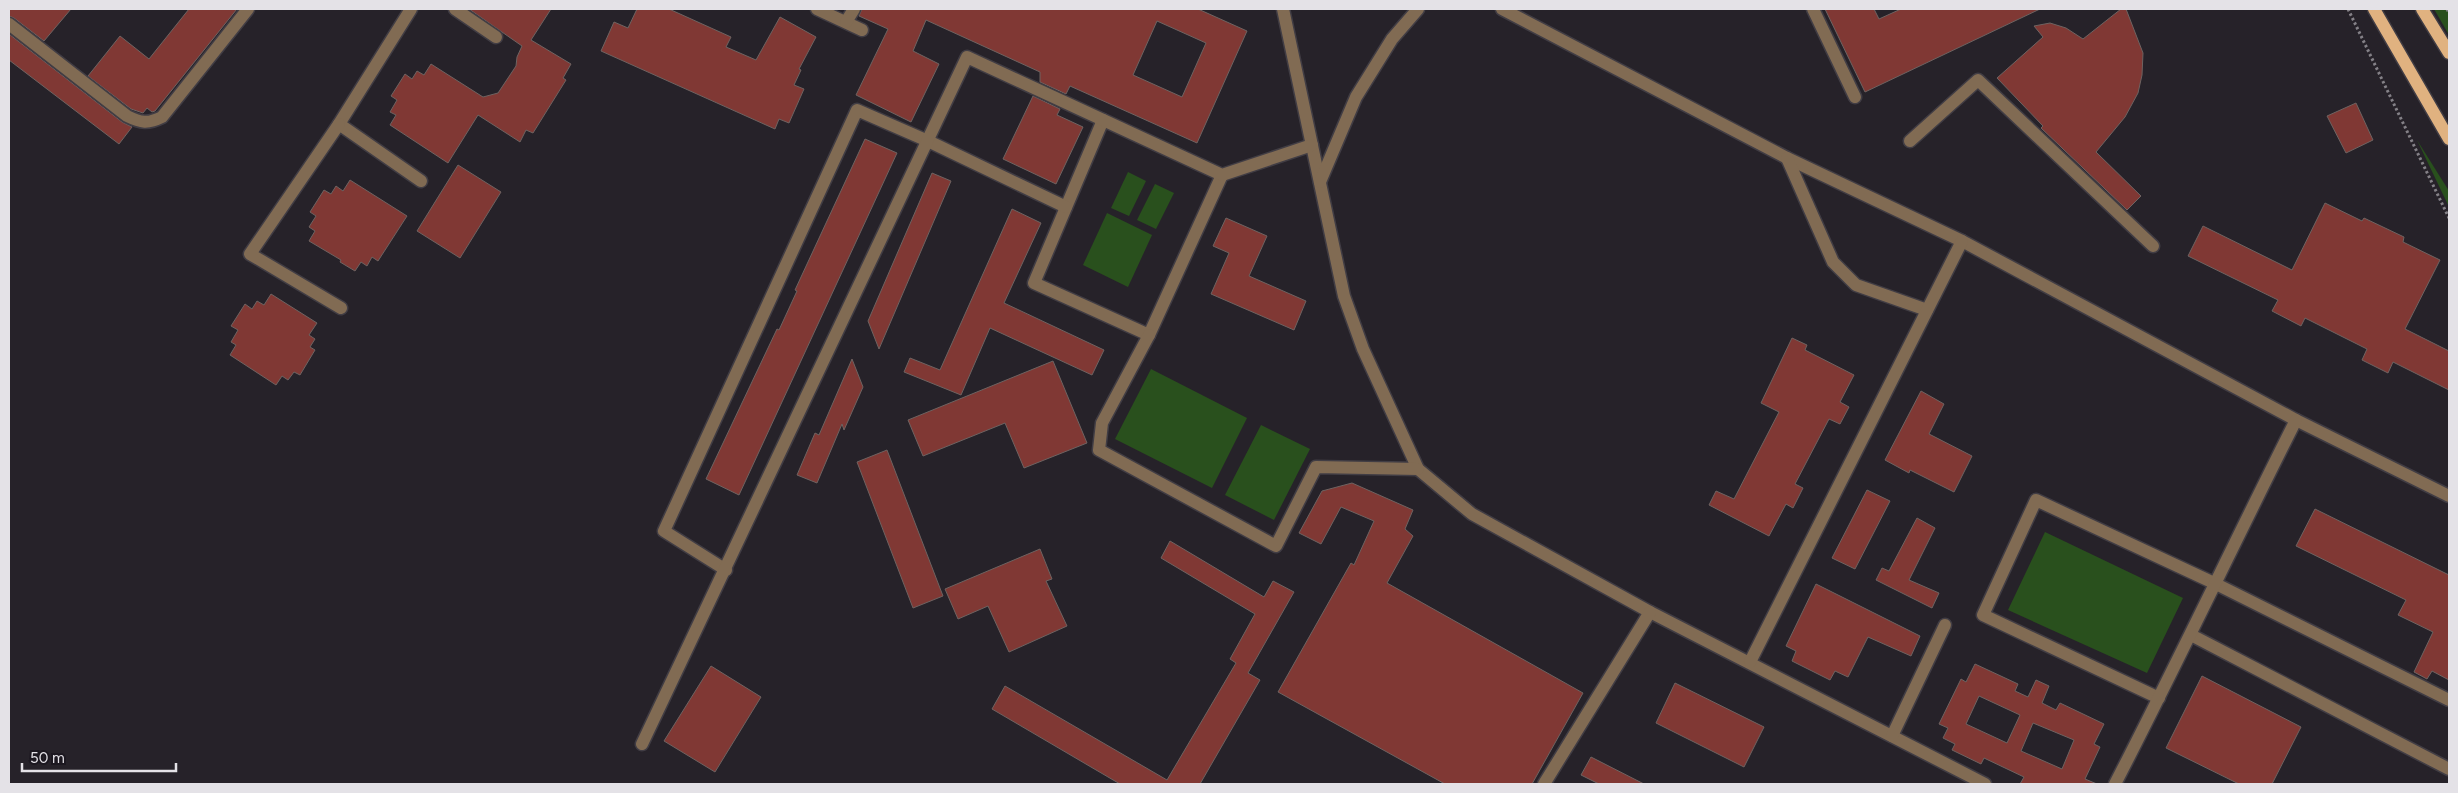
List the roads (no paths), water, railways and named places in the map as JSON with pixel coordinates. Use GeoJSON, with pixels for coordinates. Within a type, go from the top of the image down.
{"type":"FeatureCollection","features":[{"type":"Feature","properties":{"kind":"main road"},"geometry":{"type":"LineString","coordinates":[[2374,9],[2449,138]]}},
{"type":"Feature","properties":{"kind":"main road"},"geometry":{"type":"LineString","coordinates":[[2422,9],[2449,53]]}},
{"type":"Feature","properties":{"kind":"street"},"geometry":{"type":"LineString","coordinates":[[9,24],[127,116],[138,122],[150,123],[162,116],[248,9]]}},
{"type":"Feature","properties":{"kind":"street"},"geometry":{"type":"LineString","coordinates":[[341,308],[250,254],[339,124],[411,9]]}},
{"type":"Feature","properties":{"kind":"street"},"geometry":{"type":"LineString","coordinates":[[455,9],[496,37]]}},
{"type":"Feature","properties":{"kind":"street"},"geometry":{"type":"LineString","coordinates":[[817,9],[862,30]]}},
{"type":"Feature","properties":{"kind":"street"},"geometry":{"type":"LineString","coordinates":[[846,22],[854,9]]}},
{"type":"Feature","properties":{"kind":"street"},"geometry":{"type":"LineString","coordinates":[[1283,9],[1344,296],[1363,350],[1418,468],[1472,514],[1650,612],[1985,784]]}},
{"type":"Feature","properties":{"kind":"street"},"geometry":{"type":"LineString","coordinates":[[1320,182],[1356,97],[1392,39],[1418,9]]}},
{"type":"Feature","properties":{"kind":"street"},"geometry":{"type":"LineString","coordinates":[[1502,9],[1787,158],[1962,241],[2296,420],[2449,496]]}},
{"type":"Feature","properties":{"kind":"street"},"geometry":{"type":"LineString","coordinates":[[1813,9],[1855,97]]}},
{"type":"Feature","properties":{"kind":"street"},"geometry":{"type":"LineString","coordinates":[[642,744],[726,570],[967,57],[1222,176],[1312,145]]}},
{"type":"Feature","properties":{"kind":"street"},"geometry":{"type":"LineString","coordinates":[[1910,141],[1978,80],[2152,246]]}},
{"type":"Feature","properties":{"kind":"street"},"geometry":{"type":"LineString","coordinates":[[726,570],[664,531],[856,110],[928,141],[1066,207]]}},
{"type":"Feature","properties":{"kind":"street"},"geometry":{"type":"LineString","coordinates":[[1103,120],[1034,283],[1149,335]]}},
{"type":"Feature","properties":{"kind":"street"},"geometry":{"type":"LineString","coordinates":[[339,124],[421,181]]}},
{"type":"Feature","properties":{"kind":"street"},"geometry":{"type":"LineString","coordinates":[[1787,158],[1833,262],[1856,285],[1927,310]]}},
{"type":"Feature","properties":{"kind":"street"},"geometry":{"type":"LineString","coordinates":[[1222,176],[1149,335],[1102,423],[1099,450],[1276,546],[1316,467],[1418,468]]}},
{"type":"Feature","properties":{"kind":"street"},"geometry":{"type":"LineString","coordinates":[[1750,662],[1962,241]]}},
{"type":"Feature","properties":{"kind":"street"},"geometry":{"type":"LineString","coordinates":[[2114,784],[2191,635],[2214,583],[2296,420]]}},
{"type":"Feature","properties":{"kind":"street"},"geometry":{"type":"LineString","coordinates":[[2159,698],[1983,615],[2036,500],[2214,583],[2449,700]]}},
{"type":"Feature","properties":{"kind":"street"},"geometry":{"type":"LineString","coordinates":[[1544,784],[1650,612]]}},
{"type":"Feature","properties":{"kind":"street"},"geometry":{"type":"LineString","coordinates":[[1892,736],[1945,625]]}},
{"type":"Feature","properties":{"kind":"street"},"geometry":{"type":"LineString","coordinates":[[2191,635],[2449,769]]}}]}
